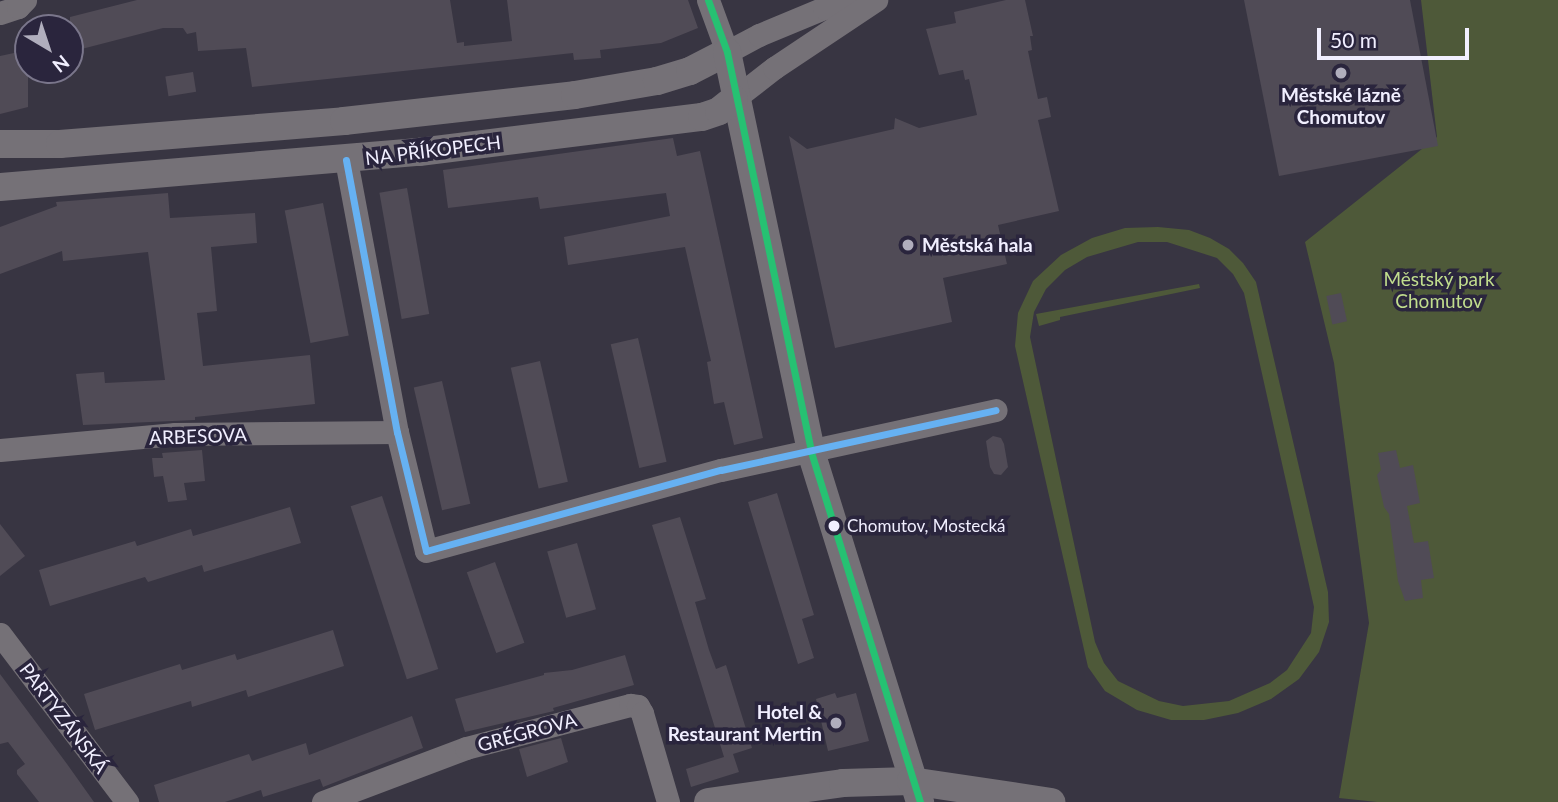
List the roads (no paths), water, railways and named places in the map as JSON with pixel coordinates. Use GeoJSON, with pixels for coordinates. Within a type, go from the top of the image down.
{"type":"FeatureCollection","features":[{"type":"Feature","properties":{"kind":"street"},"geometry":{"type":"LineString","coordinates":[[0,13],[18,7],[24,0]]}},
{"type":"Feature","properties":{"kind":"street"},"geometry":{"type":"LineString","coordinates":[[708,0],[727,52],[734,99],[811,452],[915,791]]}},
{"type":"Feature","properties":{"kind":"street"},"geometry":{"type":"LineString","coordinates":[[727,52],[824,8],[857,0]]}},
{"type":"Feature","properties":{"kind":"street"},"geometry":{"type":"LineString","coordinates":[[734,99],[774,68],[876,0]]}},
{"type":"Feature","properties":{"kind":"street","name":"NA PŘÍKOPECH"},"geometry":{"type":"LineString","coordinates":[[0,144],[60,144],[344,121],[575,95],[657,81],[690,71],[727,52]]}},
{"type":"Feature","properties":{"kind":"street","name":"NA PŘÍKOPECH"},"geometry":{"type":"LineString","coordinates":[[0,187],[346,160],[702,117],[719,111],[734,99]]}},
{"type":"Feature","properties":{"kind":"street"},"geometry":{"type":"LineString","coordinates":[[346,160],[397,432],[426,551],[721,470],[996,410]]}},
{"type":"Feature","properties":{"kind":"street","name":"ARBESOVA"},"geometry":{"type":"LineString","coordinates":[[0,450],[175,434],[397,432]]}},
{"type":"Feature","properties":{"kind":"street","name":"PARTYZÁNSKÁ"},"geometry":{"type":"LineString","coordinates":[[0,634],[127,802]]}},
{"type":"Feature","properties":{"kind":"street","name":"GRÉGROVA"},"geometry":{"type":"LineString","coordinates":[[323,802],[466,748],[630,705],[638,706],[642,713],[668,802]]}},
{"type":"Feature","properties":{"kind":"street"},"geometry":{"type":"LineString","coordinates":[[708,802],[843,783],[1051,802]]}},
{"type":"Feature","properties":{"kind":"place","name":"Městské lázně Chomutov"},"geometry":{"type":"Point","coordinates":[1341,73]}},
{"type":"Feature","properties":{"kind":"place","name":"Městská hala"},"geometry":{"type":"Point","coordinates":[908,245]}},
{"type":"Feature","properties":{"kind":"place","name":"Chomutov, Mostecká"},"geometry":{"type":"Point","coordinates":[834,526]}},
{"type":"Feature","properties":{"kind":"place","name":"Hotel & Restaurant Mertin"},"geometry":{"type":"Point","coordinates":[836,723]}},
{"type":"Feature","properties":{"kind":"park label","name":"Městský park Chomutov"},"geometry":{"type":"Point","coordinates":[1439,290]}}]}
